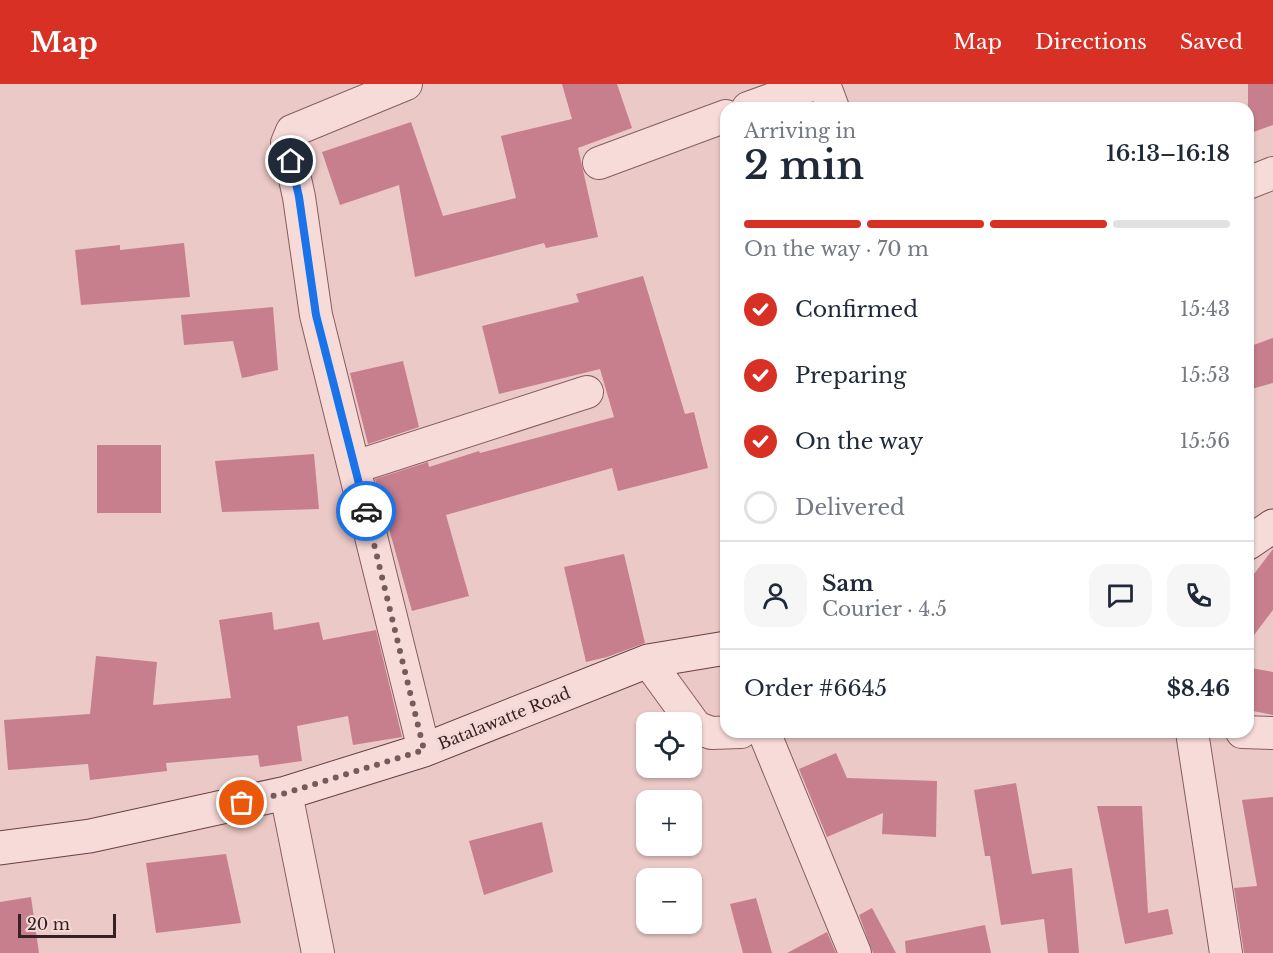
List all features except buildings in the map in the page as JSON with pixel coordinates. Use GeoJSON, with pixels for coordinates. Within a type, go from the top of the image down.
{"type":"FeatureCollection","features":[{"type":"Feature","properties":{"kind":"street"},"geometry":{"type":"LineString","coordinates":[[406,84],[292,131],[287,143],[299,197],[316,315],[356,467],[424,750]]}},
{"type":"Feature","properties":{"kind":"street"},"geometry":{"type":"LineString","coordinates":[[764,102],[814,84]]}},
{"type":"Feature","properties":{"kind":"street"},"geometry":{"type":"LineString","coordinates":[[824,84],[832,102]]}},
{"type":"Feature","properties":{"kind":"street"},"geometry":{"type":"LineString","coordinates":[[599,163],[720,118]]}},
{"type":"Feature","properties":{"kind":"street"},"geometry":{"type":"LineString","coordinates":[[1254,181],[1273,173]]}},
{"type":"Feature","properties":{"kind":"street"},"geometry":{"type":"LineString","coordinates":[[356,467],[587,392]]}},
{"type":"Feature","properties":{"kind":"street"},"geometry":{"type":"LineString","coordinates":[[1254,539],[1273,526]]}},
{"type":"Feature","properties":{"kind":"street","name":"Batalawatte Road"},"geometry":{"type":"LineString","coordinates":[[0,848],[90,837],[286,793],[424,750],[648,661],[720,649]]}},
{"type":"Feature","properties":{"kind":"street"},"geometry":{"type":"LineString","coordinates":[[648,661],[696,727],[711,733],[720,733]]}},
{"type":"Feature","properties":{"kind":"street"},"geometry":{"type":"LineString","coordinates":[[1254,732],[1273,733]]}},
{"type":"Feature","properties":{"kind":"street"},"geometry":{"type":"LineString","coordinates":[[766,738],[855,953]]}},
{"type":"Feature","properties":{"kind":"street"},"geometry":{"type":"LineString","coordinates":[[1193,738],[1226,953]]}},
{"type":"Feature","properties":{"kind":"street"},"geometry":{"type":"LineString","coordinates":[[286,793],[318,953]]}},
{"type":"Feature","properties":{"kind":"way so far"},"geometry":{"type":"LineString","coordinates":[[242,803],[286,793],[424,750],[366,511]]}},
{"type":"Feature","properties":{"kind":"route"},"geometry":{"type":"LineString","coordinates":[[291,161],[299,197],[316,315],[366,511]]}}]}
